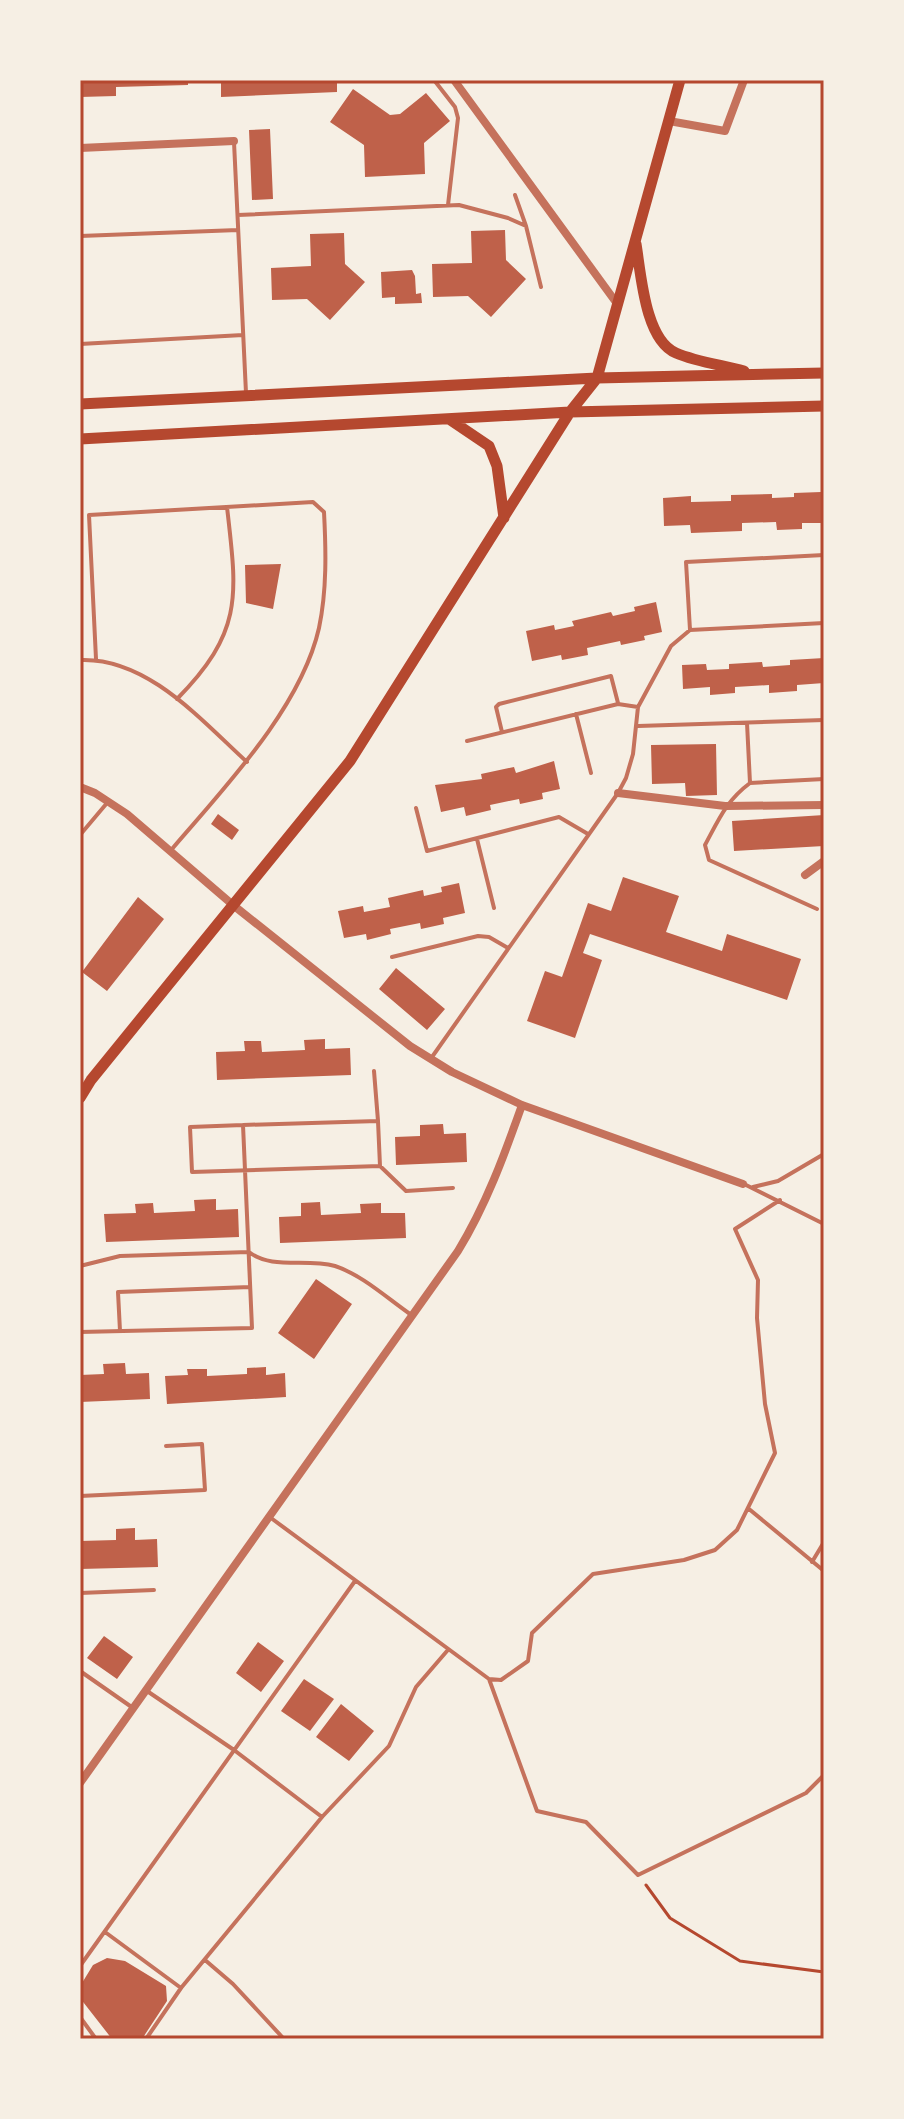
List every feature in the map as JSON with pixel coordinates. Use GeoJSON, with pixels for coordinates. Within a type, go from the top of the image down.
{"type":"FeatureCollection","features":[{"type":"Feature","properties":{"kind":"main road"},"geometry":{"type":"LineString","coordinates":[[80,1098],[91,1080],[350,761],[570,412],[597,378],[680,80]]}},
{"type":"Feature","properties":{"kind":"main road"},"geometry":{"type":"LineString","coordinates":[[635,242],[658,338],[673,352],[756,374]]}},
{"type":"Feature","properties":{"kind":"main road"},"geometry":{"type":"LineString","coordinates":[[80,404],[597,378],[824,373]]}},
{"type":"Feature","properties":{"kind":"main road"},"geometry":{"type":"LineString","coordinates":[[80,439],[570,412],[824,406]]}},
{"type":"Feature","properties":{"kind":"main road"},"geometry":{"type":"LineString","coordinates":[[449,419],[489,446],[497,466],[504,518]]}},
{"type":"Feature","properties":{"kind":"street"},"geometry":{"type":"LineString","coordinates":[[454,80],[618,305]]}},
{"type":"Feature","properties":{"kind":"street"},"geometry":{"type":"LineString","coordinates":[[669,121],[725,131],[744,80]]}},
{"type":"Feature","properties":{"kind":"street"},"geometry":{"type":"LineString","coordinates":[[80,148],[234,141]]}},
{"type":"Feature","properties":{"kind":"street"},"geometry":{"type":"LineString","coordinates":[[80,787],[127,814],[233,905],[430,1059],[522,1105],[747,1186]]}},
{"type":"Feature","properties":{"kind":"street"},"geometry":{"type":"LineString","coordinates":[[618,793],[725,806],[824,805]]}},
{"type":"Feature","properties":{"kind":"street"},"geometry":{"type":"LineString","coordinates":[[805,875],[824,861]]}},
{"type":"Feature","properties":{"kind":"street"},"geometry":{"type":"LineString","coordinates":[[80,1783],[410,1314],[458,1251],[478,1219],[522,1105]]}},
{"type":"Feature","properties":{"kind":"lane"},"geometry":{"type":"LineString","coordinates":[[434,80],[458,113],[448,205]]}},
{"type":"Feature","properties":{"kind":"lane"},"geometry":{"type":"LineString","coordinates":[[234,141],[246,396]]}},
{"type":"Feature","properties":{"kind":"lane"},"geometry":{"type":"LineString","coordinates":[[515,195],[541,287]]}},
{"type":"Feature","properties":{"kind":"lane"},"geometry":{"type":"LineString","coordinates":[[238,215],[459,205],[526,226]]}},
{"type":"Feature","properties":{"kind":"lane"},"geometry":{"type":"LineString","coordinates":[[80,236],[238,230]]}},
{"type":"Feature","properties":{"kind":"lane"},"geometry":{"type":"LineString","coordinates":[[80,344],[243,335]]}},
{"type":"Feature","properties":{"kind":"lane"},"geometry":{"type":"LineString","coordinates":[[96,659],[89,515],[313,502],[324,512],[326,547],[319,629],[294,690],[247,762],[170,851]]}},
{"type":"Feature","properties":{"kind":"lane"},"geometry":{"type":"LineString","coordinates":[[177,699],[209,663],[232,614],[234,567],[227,507]]}},
{"type":"Feature","properties":{"kind":"lane"},"geometry":{"type":"LineString","coordinates":[[690,630],[686,562],[824,555]]}},
{"type":"Feature","properties":{"kind":"lane"},"geometry":{"type":"LineString","coordinates":[[430,1059],[618,793],[633,754],[638,707],[671,646],[690,630],[824,623]]}},
{"type":"Feature","properties":{"kind":"lane"},"geometry":{"type":"LineString","coordinates":[[80,660],[96,659],[131,669],[177,699],[247,762]]}},
{"type":"Feature","properties":{"kind":"lane"},"geometry":{"type":"LineString","coordinates":[[502,732],[496,707],[499,704],[611,676],[618,704]]}},
{"type":"Feature","properties":{"kind":"lane"},"geometry":{"type":"LineString","coordinates":[[467,741],[618,704],[638,707]]}},
{"type":"Feature","properties":{"kind":"lane"},"geometry":{"type":"LineString","coordinates":[[576,714],[591,773]]}},
{"type":"Feature","properties":{"kind":"lane"},"geometry":{"type":"LineString","coordinates":[[638,726],[824,720]]}},
{"type":"Feature","properties":{"kind":"lane"},"geometry":{"type":"LineString","coordinates":[[747,723],[750,783]]}},
{"type":"Feature","properties":{"kind":"lane"},"geometry":{"type":"LineString","coordinates":[[817,909],[709,860],[705,845],[725,806],[750,783],[824,779]]}},
{"type":"Feature","properties":{"kind":"lane"},"geometry":{"type":"LineString","coordinates":[[80,835],[109,801]]}},
{"type":"Feature","properties":{"kind":"lane"},"geometry":{"type":"LineString","coordinates":[[416,808],[427,851],[559,817],[588,834]]}},
{"type":"Feature","properties":{"kind":"lane"},"geometry":{"type":"LineString","coordinates":[[477,839],[494,908]]}},
{"type":"Feature","properties":{"kind":"lane"},"geometry":{"type":"LineString","coordinates":[[392,957],[478,936],[489,937],[508,948]]}},
{"type":"Feature","properties":{"kind":"lane"},"geometry":{"type":"LineString","coordinates":[[374,1071],[380,1166],[406,1191],[453,1188]]}},
{"type":"Feature","properties":{"kind":"lane"},"geometry":{"type":"LineString","coordinates":[[378,1121],[190,1127],[192,1172],[380,1166]]}},
{"type":"Feature","properties":{"kind":"lane"},"geometry":{"type":"LineString","coordinates":[[80,1332],[252,1328],[243,1125]]}},
{"type":"Feature","properties":{"kind":"lane"},"geometry":{"type":"LineString","coordinates":[[747,1186],[778,1181],[824,1154]]}},
{"type":"Feature","properties":{"kind":"lane"},"geometry":{"type":"LineString","coordinates":[[747,1186],[824,1224]]}},
{"type":"Feature","properties":{"kind":"lane"},"geometry":{"type":"LineString","coordinates":[[268,1516],[489,1679],[501,1680],[528,1661],[532,1633],[593,1574],[684,1560],[715,1550],[737,1530],[775,1453],[765,1404],[757,1318],[758,1280],[735,1229],[780,1200]]}},
{"type":"Feature","properties":{"kind":"lane"},"geometry":{"type":"LineString","coordinates":[[80,1266],[120,1256],[249,1252],[262,1262],[318,1262],[348,1272],[410,1314]]}},
{"type":"Feature","properties":{"kind":"lane"},"geometry":{"type":"LineString","coordinates":[[120,1331],[118,1292],[250,1287]]}},
{"type":"Feature","properties":{"kind":"lane"},"geometry":{"type":"LineString","coordinates":[[80,1496],[205,1490],[202,1444],[166,1446]]}},
{"type":"Feature","properties":{"kind":"lane"},"geometry":{"type":"LineString","coordinates":[[748,1508],[824,1571]]}},
{"type":"Feature","properties":{"kind":"lane"},"geometry":{"type":"LineString","coordinates":[[812,1562],[824,1542]]}},
{"type":"Feature","properties":{"kind":"lane"},"geometry":{"type":"LineString","coordinates":[[80,1966],[355,1581]]}},
{"type":"Feature","properties":{"kind":"lane"},"geometry":{"type":"LineString","coordinates":[[80,1593],[154,1590]]}},
{"type":"Feature","properties":{"kind":"lane"},"geometry":{"type":"LineString","coordinates":[[146,2039],[181,1988],[322,1817],[389,1746],[416,1687],[448,1650]]}},
{"type":"Feature","properties":{"kind":"lane"},"geometry":{"type":"LineString","coordinates":[[80,1671],[133,1708]]}},
{"type":"Feature","properties":{"kind":"lane"},"geometry":{"type":"LineString","coordinates":[[489,1679],[537,1811],[586,1822],[638,1875],[806,1793],[824,1775]]}},
{"type":"Feature","properties":{"kind":"lane"},"geometry":{"type":"LineString","coordinates":[[145,1690],[234,1750],[322,1817]]}},
{"type":"Feature","properties":{"kind":"lane"},"geometry":{"type":"LineString","coordinates":[[105,1932],[181,1988]]}},
{"type":"Feature","properties":{"kind":"lane"},"geometry":{"type":"LineString","coordinates":[[205,1960],[233,1984],[284,2039]]}},
{"type":"Feature","properties":{"kind":"lane"},"geometry":{"type":"LineString","coordinates":[[80,2017],[96,2039]]}},
{"type":"Feature","properties":{"kind":"path"},"geometry":{"type":"LineString","coordinates":[[638,1875],[670,1918],[740,1961],[824,1972]]}},
{"type":"Feature","properties":{"kind":"building"},"geometry":{"type":"Polygon","coordinates":[[[80,80],[188,80],[188,85],[116,87],[116,96],[80,97],[80,80]]]}},
{"type":"Feature","properties":{"kind":"building"},"geometry":{"type":"Polygon","coordinates":[[[221,80],[337,80],[337,92],[221,97],[221,80]]]}},
{"type":"Feature","properties":{"kind":"building"},"geometry":{"type":"Polygon","coordinates":[[[353,89],[390,115],[400,114],[426,93],[450,121],[424,143],[425,174],[365,177],[364,145],[330,122],[353,89]]]}},
{"type":"Feature","properties":{"kind":"building"},"geometry":{"type":"Polygon","coordinates":[[[270,129],[273,199],[252,200],[249,130],[270,129]]]}},
{"type":"Feature","properties":{"kind":"building"},"geometry":{"type":"Polygon","coordinates":[[[505,230],[506,260],[526,279],[491,317],[468,296],[433,297],[432,264],[472,263],[471,231],[505,230]]]}},
{"type":"Feature","properties":{"kind":"building"},"geometry":{"type":"Polygon","coordinates":[[[344,233],[345,264],[365,282],[330,320],[307,299],[272,300],[271,268],[311,266],[310,234],[344,233]]]}},
{"type":"Feature","properties":{"kind":"building"},"geometry":{"type":"Polygon","coordinates":[[[412,270],[416,294],[421,293],[422,303],[395,304],[395,297],[382,298],[381,272],[412,270]]]}},
{"type":"Feature","properties":{"kind":"building"},"geometry":{"type":"Polygon","coordinates":[[[821,492],[822,523],[802,523],[802,529],[777,530],[776,522],[742,523],[742,531],[691,533],[690,525],[664,526],[663,498],[691,496],[691,502],[731,501],[731,495],[772,494],[772,498],[821,492]]]}},
{"type":"Feature","properties":{"kind":"building"},"geometry":{"type":"Polygon","coordinates":[[[281,564],[273,609],[246,603],[245,565],[281,564]]]}},
{"type":"Feature","properties":{"kind":"building"},"geometry":{"type":"Polygon","coordinates":[[[656,602],[662,632],[644,636],[645,640],[621,645],[620,641],[587,648],[588,655],[562,660],[561,655],[532,661],[526,631],[554,625],[555,630],[574,626],[572,621],[611,612],[613,616],[656,602]]]}},
{"type":"Feature","properties":{"kind":"building"},"geometry":{"type":"Polygon","coordinates":[[[824,658],[824,683],[797,685],[797,691],[769,693],[769,685],[735,687],[735,693],[710,695],[710,687],[683,689],[682,665],[706,664],[707,670],[729,669],[729,664],[762,662],[763,667],[790,665],[790,660],[824,658]]]}},
{"type":"Feature","properties":{"kind":"building"},"geometry":{"type":"Polygon","coordinates":[[[716,744],[717,795],[686,796],[685,783],[652,784],[651,745],[716,744]]]}},
{"type":"Feature","properties":{"kind":"building"},"geometry":{"type":"Polygon","coordinates":[[[554,761],[560,789],[542,793],[543,799],[520,804],[519,799],[490,805],[491,810],[466,816],[464,807],[441,812],[435,785],[482,779],[481,774],[514,767],[516,773],[554,761]]]}},
{"type":"Feature","properties":{"kind":"building"},"geometry":{"type":"Polygon","coordinates":[[[218,814],[239,830],[232,840],[211,824],[218,814]]]}},
{"type":"Feature","properties":{"kind":"building"},"geometry":{"type":"Polygon","coordinates":[[[824,815],[824,846],[734,851],[732,821],[824,815]]]}},
{"type":"Feature","properties":{"kind":"building"},"geometry":{"type":"Polygon","coordinates":[[[623,877],[679,896],[666,932],[722,951],[727,934],[801,959],[787,1000],[590,934],[583,953],[602,960],[575,1038],[527,1021],[545,971],[562,977],[588,903],[611,911],[623,877]]]}},
{"type":"Feature","properties":{"kind":"building"},"geometry":{"type":"Polygon","coordinates":[[[459,883],[465,913],[443,918],[444,924],[421,929],[420,923],[390,929],[391,934],[367,940],[366,934],[344,938],[338,911],[363,906],[364,912],[390,907],[388,898],[423,890],[424,896],[442,892],[441,887],[459,883]]]}},
{"type":"Feature","properties":{"kind":"building"},"geometry":{"type":"Polygon","coordinates":[[[138,897],[164,919],[107,991],[82,972],[138,897]]]}},
{"type":"Feature","properties":{"kind":"building"},"geometry":{"type":"Polygon","coordinates":[[[396,968],[445,1009],[427,1030],[379,989],[396,968]]]}},
{"type":"Feature","properties":{"kind":"building"},"geometry":{"type":"Polygon","coordinates":[[[325,1039],[325,1049],[350,1048],[351,1075],[217,1080],[216,1052],[245,1051],[244,1041],[261,1041],[262,1052],[305,1050],[304,1040],[325,1039]]]}},
{"type":"Feature","properties":{"kind":"building"},"geometry":{"type":"Polygon","coordinates":[[[443,1124],[444,1134],[466,1133],[467,1162],[396,1165],[395,1137],[420,1136],[420,1125],[443,1124]]]}},
{"type":"Feature","properties":{"kind":"building"},"geometry":{"type":"Polygon","coordinates":[[[216,1199],[216,1210],[238,1209],[239,1237],[106,1242],[104,1214],[136,1213],[135,1204],[153,1203],[154,1213],[195,1211],[194,1200],[216,1199]]]}},
{"type":"Feature","properties":{"kind":"building"},"geometry":{"type":"Polygon","coordinates":[[[320,1202],[321,1215],[361,1213],[360,1204],[381,1203],[381,1213],[405,1213],[406,1238],[280,1243],[279,1217],[301,1216],[301,1203],[320,1202]]]}},
{"type":"Feature","properties":{"kind":"building"},"geometry":{"type":"Polygon","coordinates":[[[316,1279],[352,1304],[314,1359],[278,1333],[316,1279]]]}},
{"type":"Feature","properties":{"kind":"building"},"geometry":{"type":"Polygon","coordinates":[[[125,1363],[126,1374],[149,1373],[150,1399],[80,1402],[80,1375],[104,1374],[103,1364],[125,1363]]]}},
{"type":"Feature","properties":{"kind":"building"},"geometry":{"type":"Polygon","coordinates":[[[266,1367],[266,1375],[285,1373],[286,1397],[167,1404],[165,1376],[188,1375],[187,1369],[207,1369],[207,1376],[247,1374],[247,1368],[266,1367]]]}},
{"type":"Feature","properties":{"kind":"building"},"geometry":{"type":"Polygon","coordinates":[[[135,1528],[135,1540],[157,1539],[158,1567],[80,1569],[80,1541],[116,1540],[116,1529],[135,1528]]]}},
{"type":"Feature","properties":{"kind":"building"},"geometry":{"type":"Polygon","coordinates":[[[104,1636],[133,1657],[117,1679],[87,1658],[104,1636]]]}},
{"type":"Feature","properties":{"kind":"building"},"geometry":{"type":"Polygon","coordinates":[[[258,1642],[284,1661],[261,1692],[236,1673],[258,1642]]]}},
{"type":"Feature","properties":{"kind":"building"},"geometry":{"type":"Polygon","coordinates":[[[304,1679],[334,1699],[310,1731],[281,1711],[304,1679]]]}},
{"type":"Feature","properties":{"kind":"building"},"geometry":{"type":"Polygon","coordinates":[[[341,1704],[374,1731],[349,1761],[316,1737],[341,1704]]]}},
{"type":"Feature","properties":{"kind":"building"},"geometry":{"type":"Polygon","coordinates":[[[107,1958],[125,1961],[166,1986],[167,2001],[142,2039],[112,2039],[80,1998],[82,1983],[93,1965],[107,1958]]]}}]}
